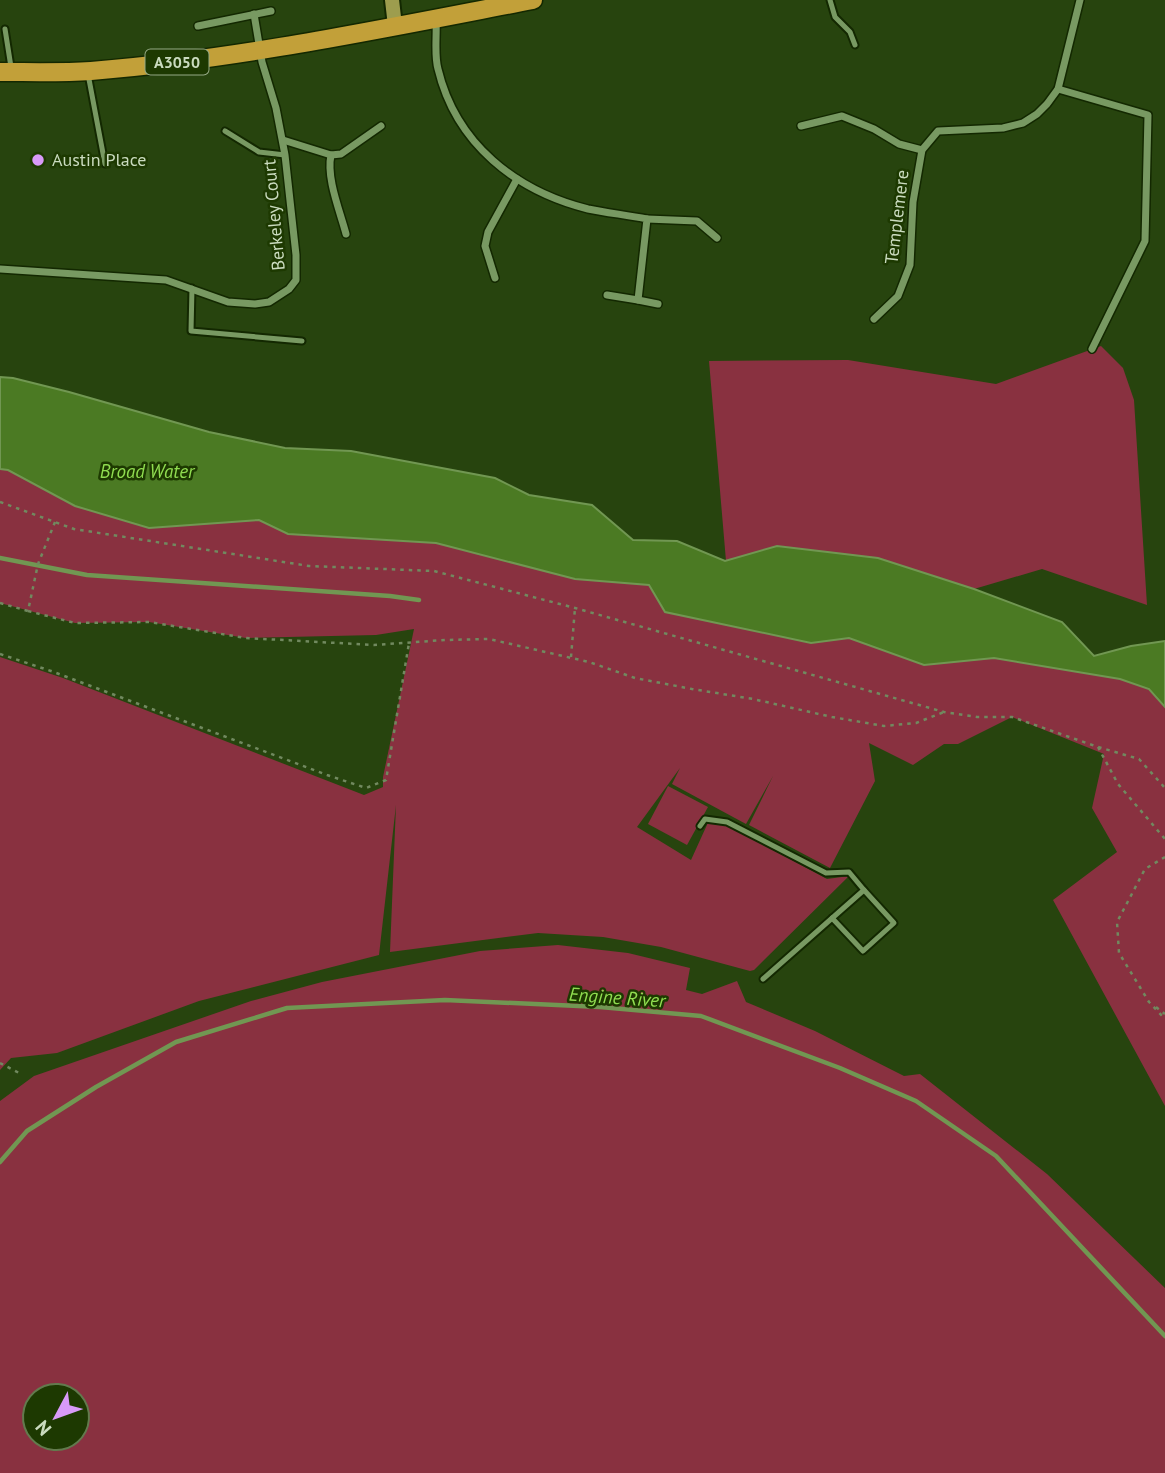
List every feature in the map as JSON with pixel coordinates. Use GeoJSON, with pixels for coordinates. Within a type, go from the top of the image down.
{"type":"FeatureCollection","features":[{"type":"Feature","properties":{"kind":"main road","name":"A3050"},"geometry":{"type":"LineString","coordinates":[[6,72],[87,71],[183,61],[261,50],[533,0]]}},
{"type":"Feature","properties":{"kind":"street"},"geometry":{"type":"LineString","coordinates":[[392,0],[395,26]]}},
{"type":"Feature","properties":{"kind":"street","name":"Templemere"},"geometry":{"type":"LineString","coordinates":[[874,319],[898,296],[910,265],[913,202],[922,150],[938,131],[1003,128],[1023,123],[1037,114],[1058,89],[1080,0]]}},
{"type":"Feature","properties":{"kind":"street"},"geometry":{"type":"LineString","coordinates":[[198,26],[271,11]]}},
{"type":"Feature","properties":{"kind":"street","name":"Berkeley Court"},"geometry":{"type":"LineString","coordinates":[[0,269],[166,280],[228,302],[255,304],[269,302],[289,289],[296,280],[296,255],[285,155],[276,108],[262,62],[254,14]]}},
{"type":"Feature","properties":{"kind":"street"},"geometry":{"type":"LineString","coordinates":[[436,18],[437,68],[449,100],[466,131],[488,158],[517,179],[547,195],[587,208],[646,219],[697,221],[716,238]]}},
{"type":"Feature","properties":{"kind":"street"},"geometry":{"type":"LineString","coordinates":[[1058,89],[1147,115],[1145,241],[1092,349]]}},
{"type":"Feature","properties":{"kind":"street","name":"Templemere"},"geometry":{"type":"LineString","coordinates":[[801,126],[842,116],[899,144],[922,150]]}},
{"type":"Feature","properties":{"kind":"street"},"geometry":{"type":"LineString","coordinates":[[283,140],[331,155],[341,154],[381,126]]}},
{"type":"Feature","properties":{"kind":"street"},"geometry":{"type":"LineString","coordinates":[[331,155],[330,175],[346,234]]}},
{"type":"Feature","properties":{"kind":"street"},"geometry":{"type":"LineString","coordinates":[[495,278],[485,246],[488,232],[517,179]]}},
{"type":"Feature","properties":{"kind":"street"},"geometry":{"type":"LineString","coordinates":[[638,300],[646,219]]}},
{"type":"Feature","properties":{"kind":"street"},"geometry":{"type":"LineString","coordinates":[[607,295],[658,304]]}},
{"type":"Feature","properties":{"kind":"lane"},"geometry":{"type":"LineString","coordinates":[[830,0],[835,17],[850,32],[855,45]]}},
{"type":"Feature","properties":{"kind":"lane"},"geometry":{"type":"LineString","coordinates":[[5,29],[6,72]]}},
{"type":"Feature","properties":{"kind":"lane"},"geometry":{"type":"LineString","coordinates":[[87,71],[105,164]]}},
{"type":"Feature","properties":{"kind":"lane"},"geometry":{"type":"LineString","coordinates":[[225,131],[259,152],[285,155]]}},
{"type":"Feature","properties":{"kind":"lane"},"geometry":{"type":"LineString","coordinates":[[192,288],[191,331],[302,341]]}},
{"type":"Feature","properties":{"kind":"lane"},"geometry":{"type":"LineString","coordinates":[[700,826],[705,819],[727,822],[826,873],[849,872],[894,923],[863,951],[832,918]]}},
{"type":"Feature","properties":{"kind":"lane"},"geometry":{"type":"LineString","coordinates":[[763,979],[864,890]]}},
{"type":"Feature","properties":{"kind":"path"},"geometry":{"type":"LineString","coordinates":[[0,502],[74,529],[309,566],[434,571],[944,712],[976,718],[1012,716],[1139,759],[1165,788]]}},
{"type":"Feature","properties":{"kind":"path"},"geometry":{"type":"LineString","coordinates":[[28,611],[38,564],[55,522]]}},
{"type":"Feature","properties":{"kind":"path"},"geometry":{"type":"LineString","coordinates":[[0,603],[75,624],[149,622],[246,638],[374,645],[489,639],[571,657],[635,678],[884,726],[916,723],[944,712]]}},
{"type":"Feature","properties":{"kind":"path"},"geometry":{"type":"LineString","coordinates":[[571,657],[575,608]]}},
{"type":"Feature","properties":{"kind":"path"},"geometry":{"type":"LineString","coordinates":[[0,654],[366,788],[386,780],[409,643]]}},
{"type":"Feature","properties":{"kind":"path"},"geometry":{"type":"LineString","coordinates":[[1098,747],[1118,784],[1165,839]]}},
{"type":"Feature","properties":{"kind":"path"},"geometry":{"type":"LineString","coordinates":[[1165,857],[1145,869],[1117,922],[1119,953],[1149,1002],[1165,1019]]}},
{"type":"Feature","properties":{"kind":"path"},"geometry":{"type":"LineString","coordinates":[[1149,1002],[1165,1014]]}},
{"type":"Feature","properties":{"kind":"path"},"geometry":{"type":"LineString","coordinates":[[0,1063],[21,1074]]}},
{"type":"Feature","properties":{"kind":"shaded area"},"geometry":{"type":"Polygon","coordinates":[[[1101,346],[1123,368],[1134,400],[1147,605],[1042,569],[974,589],[878,558],[777,546],[726,561],[709,361],[848,360],[996,384],[1101,346]]]}},
{"type":"Feature","properties":{"kind":"shaded area"},"geometry":{"type":"Polygon","coordinates":[[[0,469],[148,528],[259,520],[289,534],[436,543],[575,579],[649,585],[810,643],[849,638],[924,665],[994,658],[1120,679],[1149,689],[1165,707],[1165,1106],[1053,900],[1117,852],[1092,808],[1104,754],[1012,717],[958,744],[944,744],[913,765],[869,743],[875,781],[830,868],[749,825],[773,776],[746,824],[672,784],[680,768],[637,827],[691,860],[711,816],[827,879],[849,876],[754,970],[661,947],[603,937],[538,933],[390,952],[396,805],[379,955],[199,1001],[57,1053],[11,1058],[0,1070],[0,657],[63,678],[364,795],[383,787],[414,629],[376,635],[246,638],[149,622],[75,623],[0,603],[0,469]]]}},
{"type":"Feature","properties":{"kind":"shaded area"},"geometry":{"type":"Polygon","coordinates":[[[668,786],[708,807],[687,845],[648,824],[668,786]]]}},
{"type":"Feature","properties":{"kind":"shaded area"},"geometry":{"type":"Polygon","coordinates":[[[558,945],[628,953],[690,968],[686,990],[702,994],[737,981],[746,1002],[815,1031],[904,1076],[920,1074],[1047,1174],[1165,1288],[1165,1473],[0,1473],[0,1101],[34,1076],[251,1001],[322,982],[480,951],[558,945]]]}},
{"type":"Feature","properties":{"kind":"water","name":"Broad Water"},"geometry":{"type":"Polygon","coordinates":[[[0,377],[69,392],[209,432],[285,448],[351,451],[495,478],[529,495],[592,505],[633,540],[677,541],[725,561],[777,546],[878,558],[974,589],[1062,622],[1094,656],[1131,646],[1165,641],[1165,707],[1149,689],[1120,679],[994,658],[924,665],[849,638],[811,643],[665,612],[649,585],[575,579],[436,543],[288,534],[259,520],[149,528],[75,506],[8,470],[0,469],[0,377]]]}},
{"type":"Feature","properties":{"kind":"waterway"},"geometry":{"type":"LineString","coordinates":[[0,558],[87,575],[419,600]]}},
{"type":"Feature","properties":{"kind":"waterway","name":"Engine River"},"geometry":{"type":"LineString","coordinates":[[0,1162],[27,1131],[96,1087],[176,1042],[287,1008],[445,1000],[600,1007],[701,1016],[840,1068],[916,1101],[996,1156],[1165,1336]]}},
{"type":"Feature","properties":{"kind":"place","name":"Austin Place"},"geometry":{"type":"Point","coordinates":[38,160]}}]}
